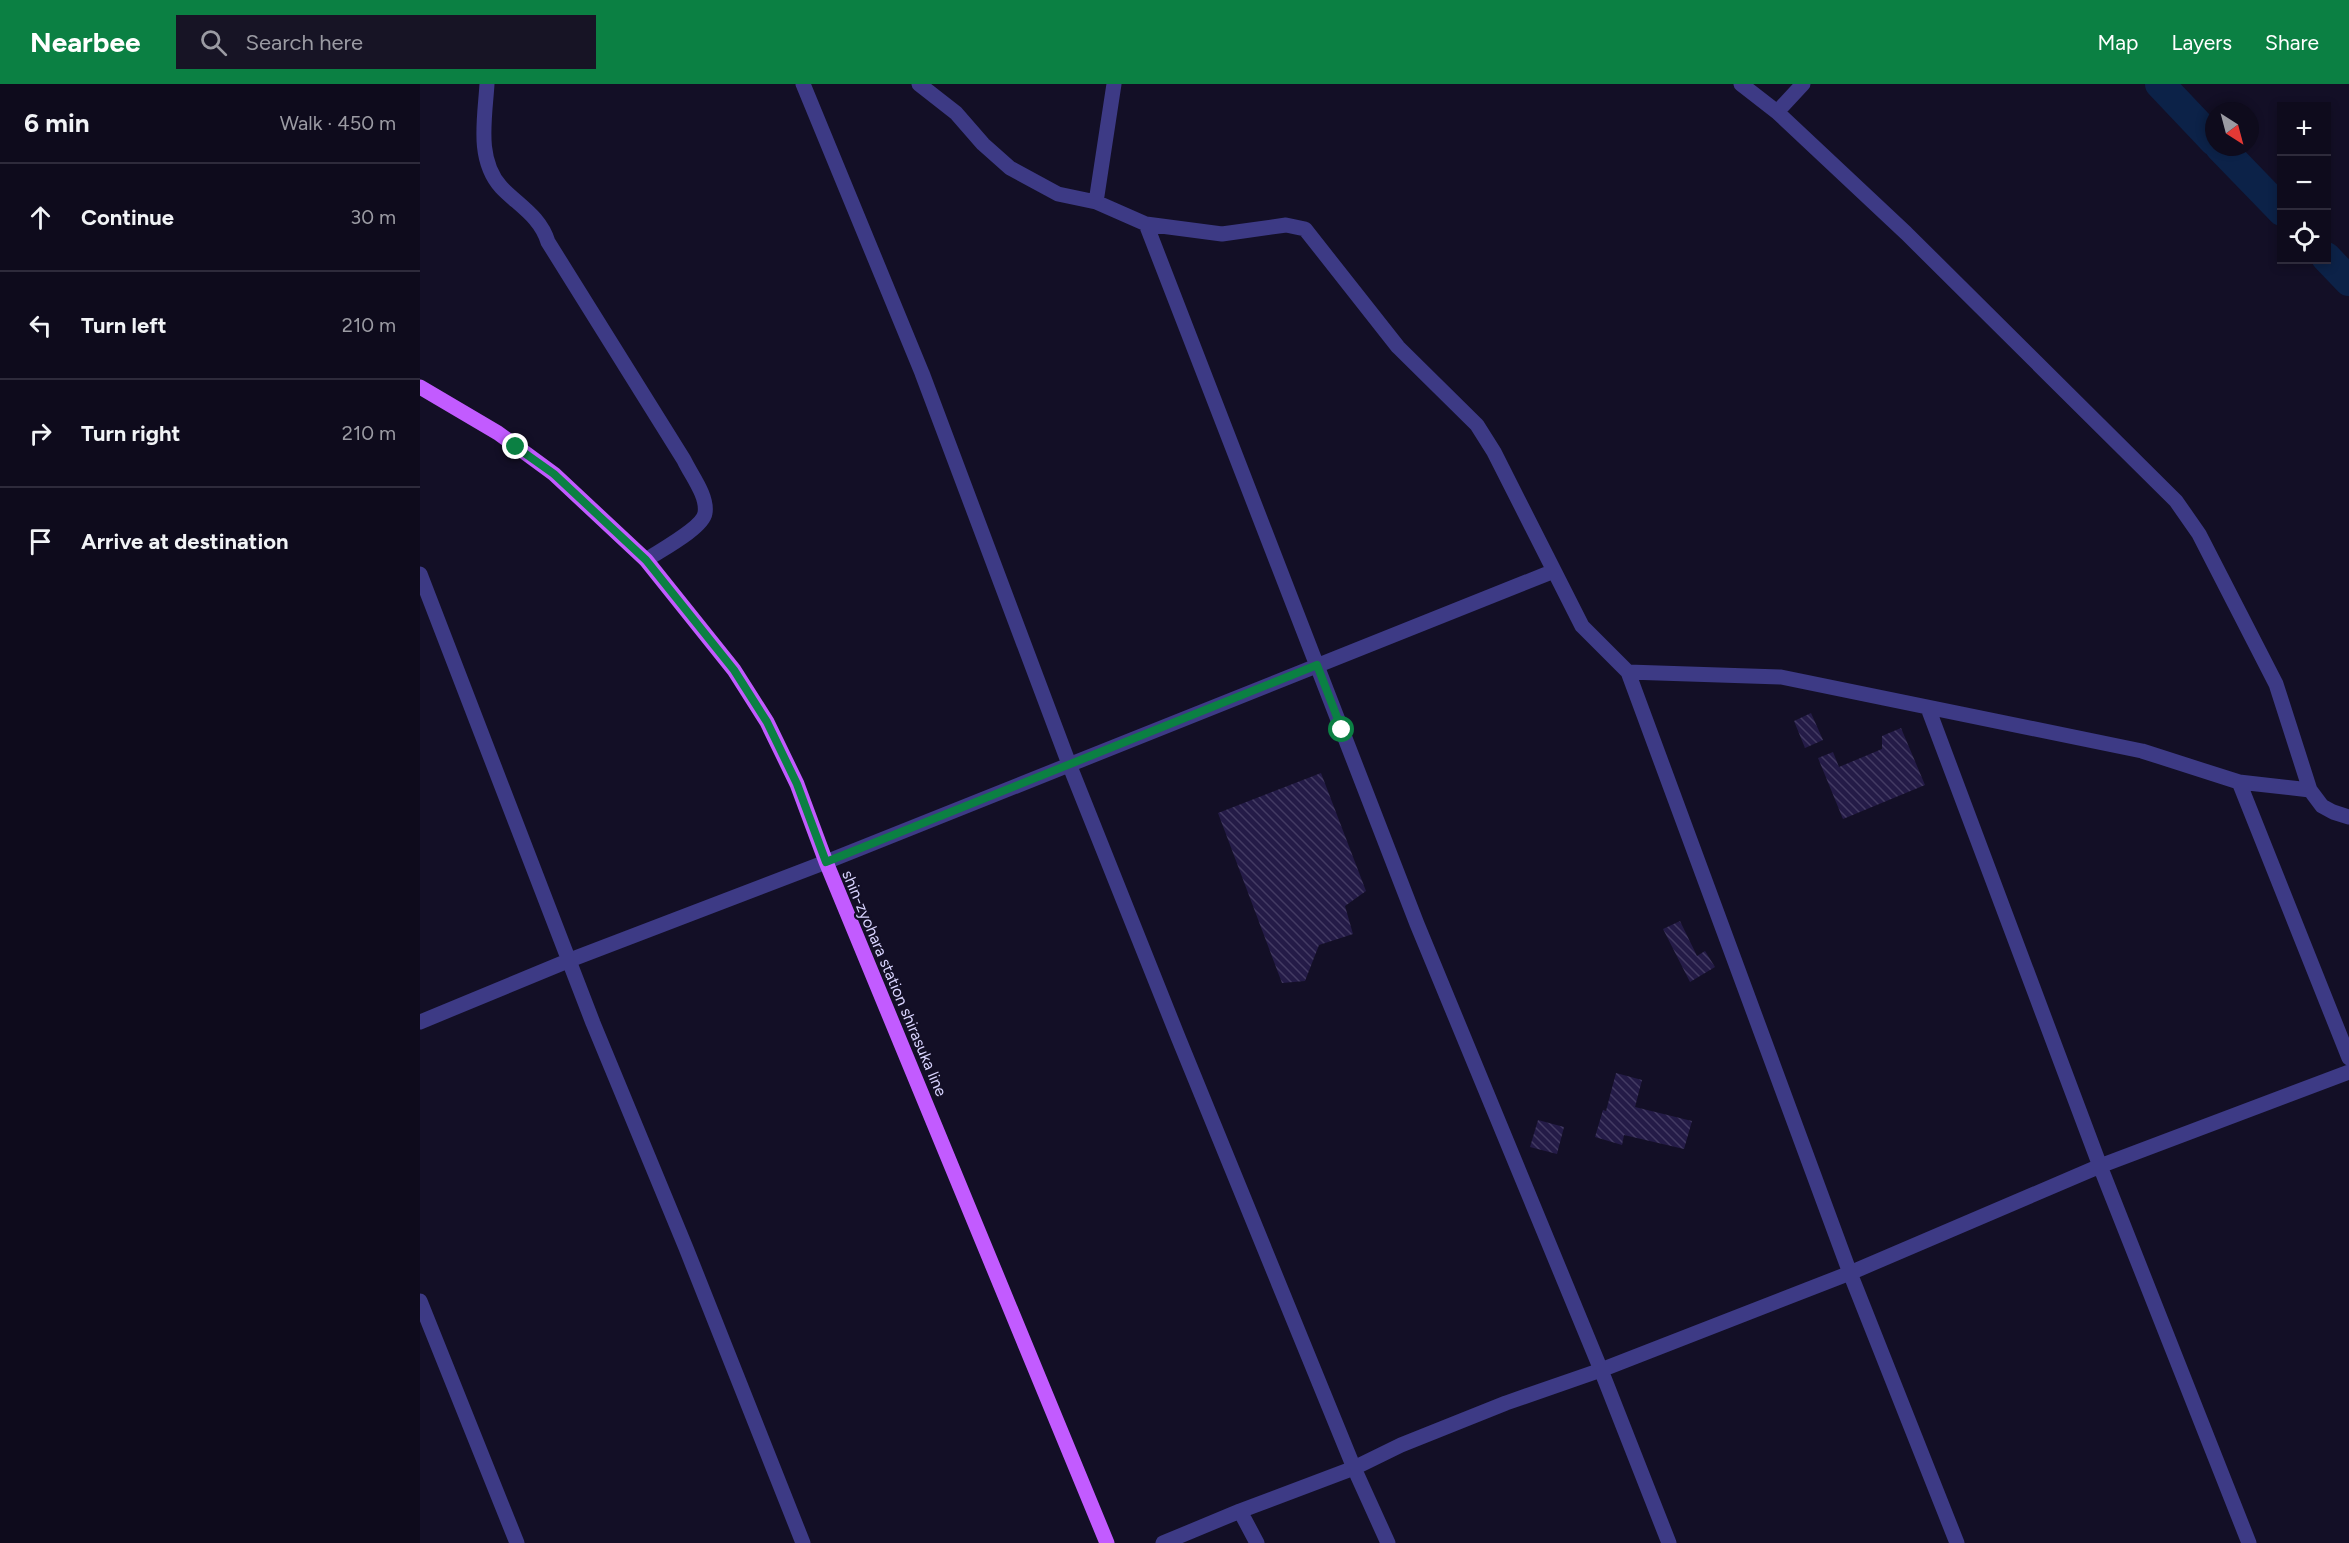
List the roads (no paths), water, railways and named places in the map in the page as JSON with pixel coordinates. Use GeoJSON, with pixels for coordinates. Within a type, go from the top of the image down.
{"type":"FeatureCollection","features":[{"type":"Feature","properties":{"kind":"main road","name":"shin-zyohara station shirasuka line"},"geometry":{"type":"LineString","coordinates":[[420,387],[498,434],[554,474],[646,560],[734,670],[767,722],[797,784],[826,862],[1107,1543]]}},
{"type":"Feature","properties":{"kind":"street"},"geometry":{"type":"LineString","coordinates":[[487,84],[484,140],[486,162],[500,186],[523,205],[545,233],[548,242],[684,460],[702,496],[705,513],[699,524],[646,560]]}},
{"type":"Feature","properties":{"kind":"street"},"geometry":{"type":"LineString","coordinates":[[803,84],[922,373],[1069,764],[1354,1468],[1389,1543]]}},
{"type":"Feature","properties":{"kind":"street"},"geometry":{"type":"LineString","coordinates":[[919,84],[956,113],[983,144],[1010,168],[1035,184],[1058,194],[1096,202],[1146,224],[1222,234],[1286,225],[1305,229],[1398,347],[1477,424],[1494,452],[1582,626],[1628,672],[1850,1273],[1957,1543]]}},
{"type":"Feature","properties":{"kind":"street"},"geometry":{"type":"LineString","coordinates":[[1096,202],[1114,84]]}},
{"type":"Feature","properties":{"kind":"street"},"geometry":{"type":"LineString","coordinates":[[1741,84],[1777,112],[1906,233],[2182,508],[2199,534],[2276,684],[2310,790],[2322,806],[2349,817]]}},
{"type":"Feature","properties":{"kind":"street"},"geometry":{"type":"LineString","coordinates":[[1777,112],[1803,84]]}},
{"type":"Feature","properties":{"kind":"street"},"geometry":{"type":"LineString","coordinates":[[1146,224],[1417,924],[1601,1370],[1669,1543]]}},
{"type":"Feature","properties":{"kind":"street"},"geometry":{"type":"LineString","coordinates":[[420,1022],[570,960],[826,862],[1554,571]]}},
{"type":"Feature","properties":{"kind":"street"},"geometry":{"type":"LineString","coordinates":[[420,574],[593,1023],[803,1543]]}},
{"type":"Feature","properties":{"kind":"street"},"geometry":{"type":"LineString","coordinates":[[1628,672],[1781,677],[2142,751],[2239,782],[2310,790]]}},
{"type":"Feature","properties":{"kind":"street"},"geometry":{"type":"LineString","coordinates":[[1928,708],[2100,1166],[2249,1543]]}},
{"type":"Feature","properties":{"kind":"street"},"geometry":{"type":"LineString","coordinates":[[2239,782],[2349,1058]]}},
{"type":"Feature","properties":{"kind":"street"},"geometry":{"type":"LineString","coordinates":[[1163,1543],[1354,1468],[1401,1445],[1506,1403],[1601,1370],[1850,1273],[2100,1166],[2349,1072]]}},
{"type":"Feature","properties":{"kind":"street"},"geometry":{"type":"LineString","coordinates":[[420,1301],[516,1543]]}},
{"type":"Feature","properties":{"kind":"street"},"geometry":{"type":"LineString","coordinates":[[1240,1511],[1257,1543]]}},
{"type":"Feature","properties":{"kind":"waterway"},"geometry":{"type":"LineString","coordinates":[[2160,84],[2205,132]]}},
{"type":"Feature","properties":{"kind":"waterway"},"geometry":{"type":"LineString","coordinates":[[2229,156],[2281,210]]}},
{"type":"Feature","properties":{"kind":"waterway"},"geometry":{"type":"LineString","coordinates":[[2331,262],[2349,281]]}}]}
